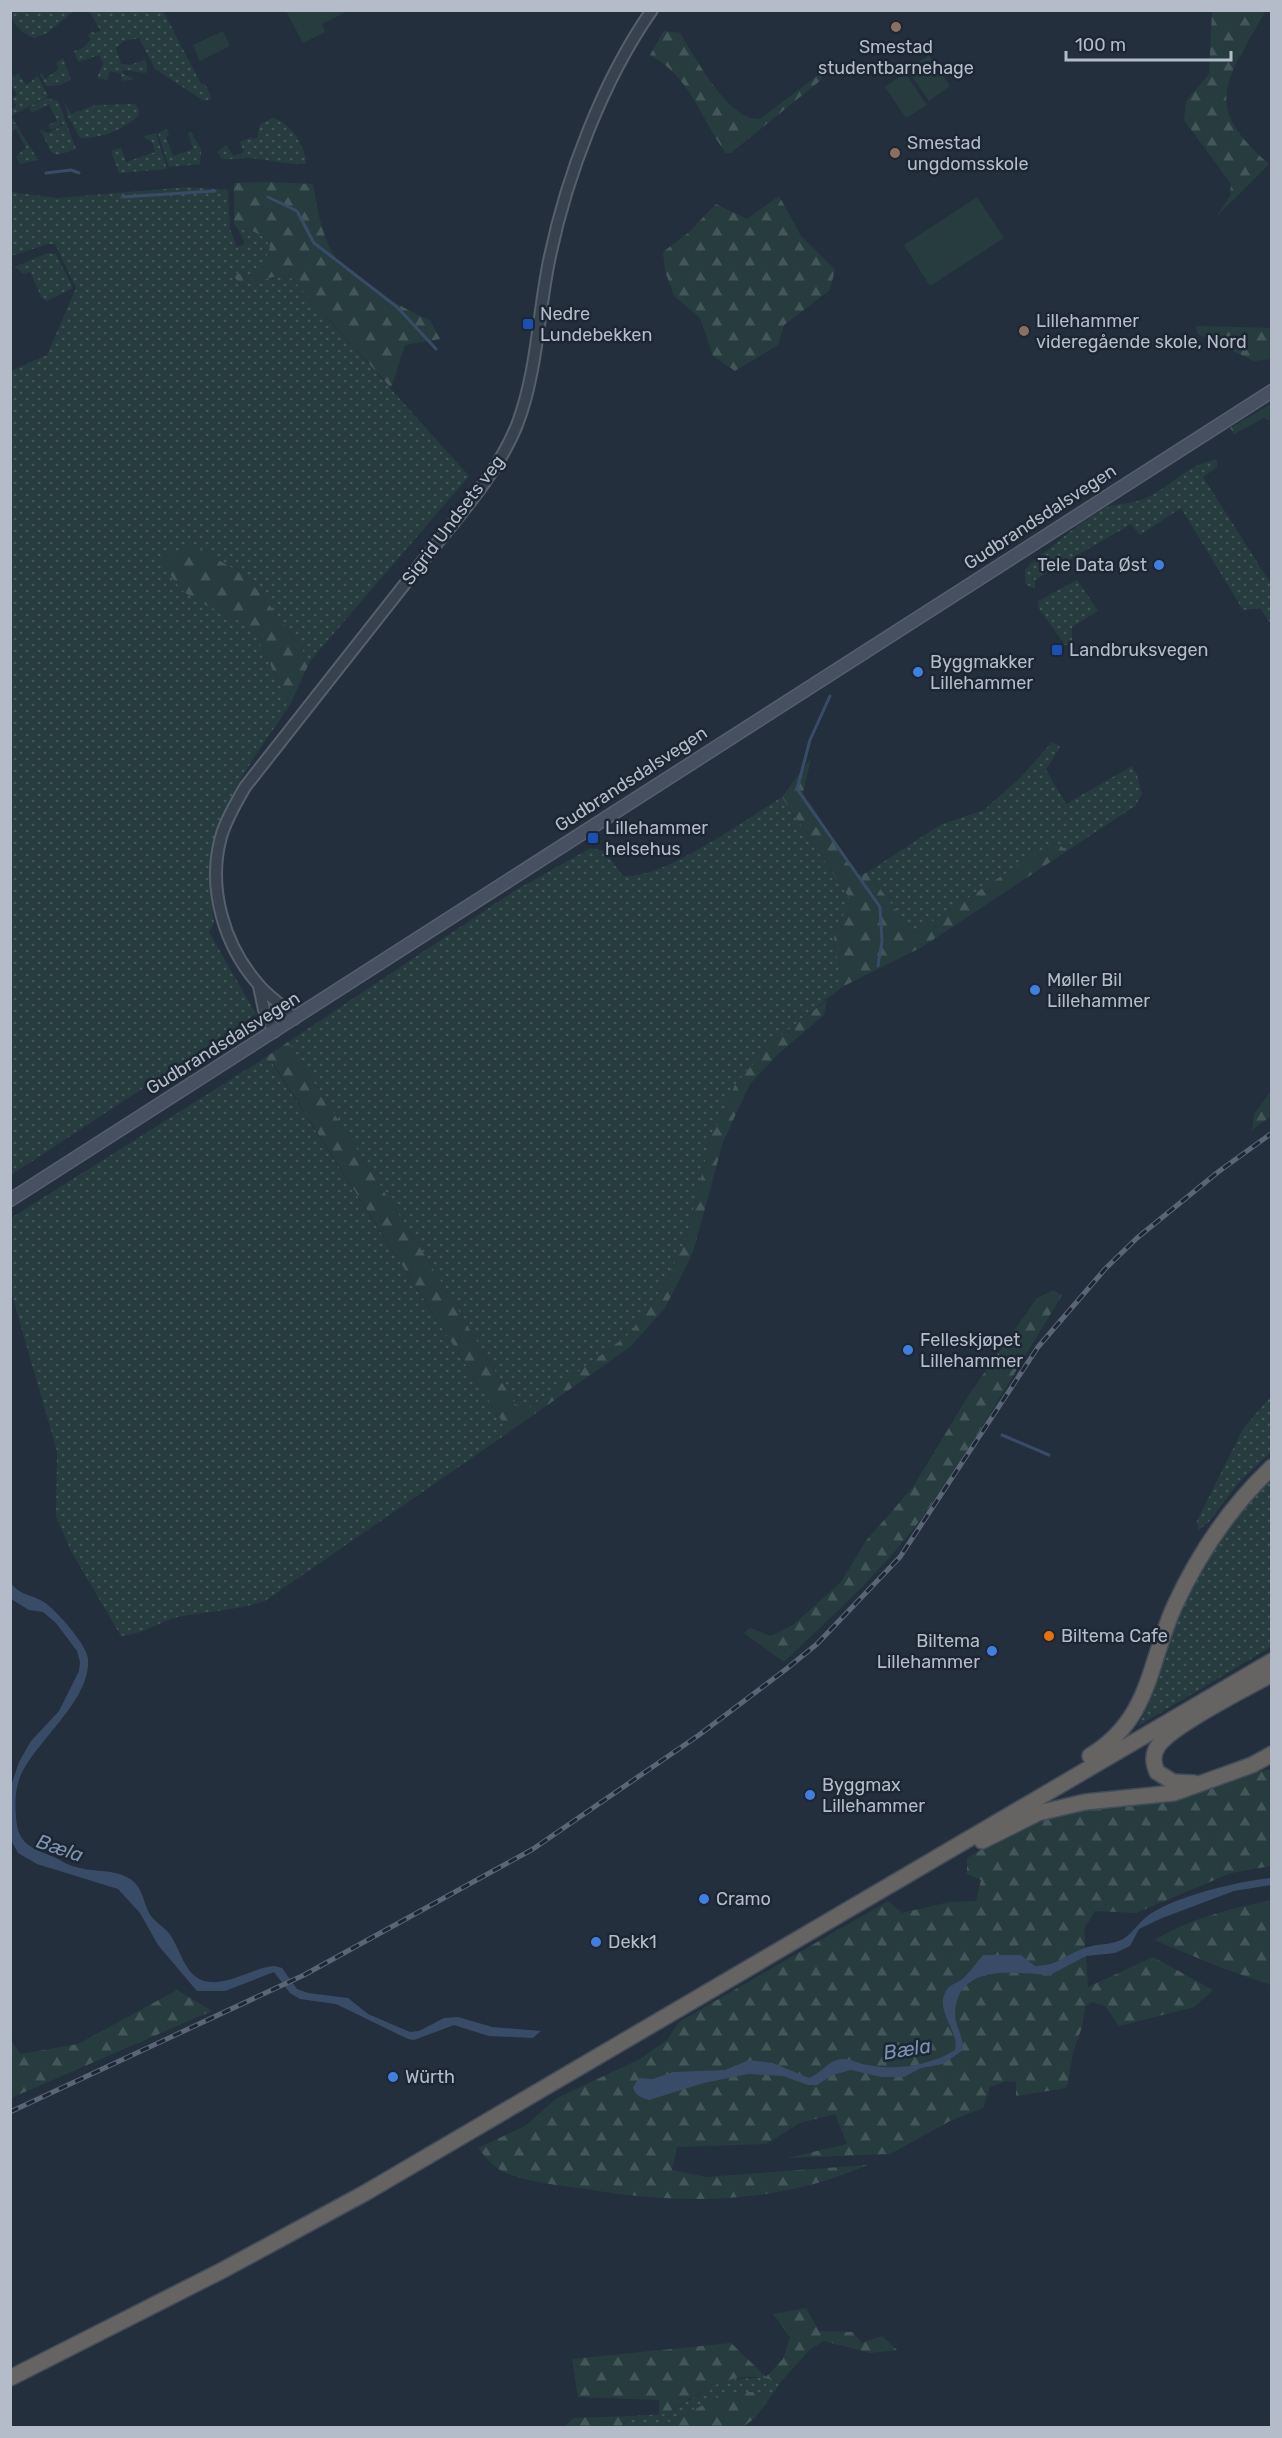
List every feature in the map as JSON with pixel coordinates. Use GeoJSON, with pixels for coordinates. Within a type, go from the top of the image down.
{"type":"FeatureCollection","features":[{"type":"Feature","properties":{"kind":"highway"},"geometry":{"type":"LineString","coordinates":[[763,1960],[787,1938],[1096,1753],[1124,1730],[1141,1702],[1174,1608],[1199,1558],[1237,1504],[1272,1467]]}},
{"type":"Feature","properties":{"kind":"highway"},"geometry":{"type":"LineString","coordinates":[[10,2378],[319,2219],[1272,1661]]}},
{"type":"Feature","properties":{"kind":"highway"},"geometry":{"type":"LineString","coordinates":[[1203,1782],[1181,1783],[1161,1777],[1154,1767],[1156,1748],[1176,1731],[1272,1674]]}},
{"type":"Feature","properties":{"kind":"highway"},"geometry":{"type":"LineString","coordinates":[[888,1886],[930,1873],[979,1843],[1038,1814],[1085,1802],[1157,1797],[1252,1765],[1272,1754]]}},
{"type":"Feature","properties":{"kind":"main road","name":"Gudbrandsdalsvegen"},"geometry":{"type":"LineString","coordinates":[[10,1200],[1272,391]]}},
{"type":"Feature","properties":{"kind":"street","name":"Sigrid Undsets veg"},"geometry":{"type":"LineString","coordinates":[[294,1019],[284,1006],[259,986],[234,948],[218,902],[218,855],[227,819],[245,787],[444,534],[498,462],[508,444],[528,390],[549,261],[577,163],[622,61],[652,10]]}},
{"type":"Feature","properties":{"kind":"street","name":"Sigrid Undsets veg"},"geometry":{"type":"LineString","coordinates":[[259,986],[264,1010],[274,1032]]}},
{"type":"Feature","properties":{"kind":"green space"},"geometry":{"type":"Polygon","coordinates":[[[137,10],[163,11],[201,84],[205,84],[212,99],[204,101],[155,69],[139,38],[124,41],[116,48],[121,64],[130,65],[144,60],[143,55],[147,66],[146,73],[123,70],[123,74],[135,79],[123,81],[120,73],[110,71],[107,80],[97,78],[103,63],[99,55],[78,62],[74,51],[81,49],[91,40],[88,35],[92,31],[94,33],[101,31],[89,11],[125,11],[127,13],[137,10]]]}},
{"type":"Feature","properties":{"kind":"green space"},"geometry":{"type":"Polygon","coordinates":[[[1262,10],[1265,12],[1231,74],[1227,91],[1227,107],[1234,124],[1247,143],[1269,164],[1217,216],[1230,196],[1231,184],[1184,120],[1186,101],[1209,74],[1212,11],[1262,10]]]}},
{"type":"Feature","properties":{"kind":"green space"},"geometry":{"type":"Polygon","coordinates":[[[10,11],[74,11],[47,33],[34,38],[18,27],[10,11]]]}},
{"type":"Feature","properties":{"kind":"green space"},"geometry":{"type":"Polygon","coordinates":[[[286,11],[348,11],[322,24],[325,32],[303,43],[286,11]]]}},
{"type":"Feature","properties":{"kind":"green space"},"geometry":{"type":"Polygon","coordinates":[[[223,31],[230,46],[200,61],[193,45],[223,31]]]}},
{"type":"Feature","properties":{"kind":"green space"},"geometry":{"type":"Polygon","coordinates":[[[664,31],[680,33],[714,86],[736,110],[748,117],[760,119],[825,70],[821,80],[731,153],[726,153],[694,99],[676,75],[650,55],[664,31]]]}},
{"type":"Feature","properties":{"kind":"green space"},"geometry":{"type":"Polygon","coordinates":[[[929,55],[950,86],[929,101],[907,69],[929,55]]]}},
{"type":"Feature","properties":{"kind":"green space"},"geometry":{"type":"Polygon","coordinates":[[[63,58],[71,79],[60,85],[46,86],[40,74],[42,73],[45,79],[59,69],[56,63],[63,58]]]}},
{"type":"Feature","properties":{"kind":"green space"},"geometry":{"type":"Polygon","coordinates":[[[18,73],[26,85],[38,76],[48,96],[11,116],[38,160],[20,164],[16,156],[26,148],[16,129],[10,132],[11,109],[16,106],[12,98],[17,95],[11,83],[11,74],[14,78],[18,73]]]}},
{"type":"Feature","properties":{"kind":"green space"},"geometry":{"type":"Polygon","coordinates":[[[905,73],[927,105],[906,118],[885,87],[905,73]]]}},
{"type":"Feature","properties":{"kind":"green space"},"geometry":{"type":"Polygon","coordinates":[[[46,98],[58,101],[76,149],[58,155],[51,152],[40,130],[49,133],[63,125],[58,117],[61,125],[51,130],[48,125],[57,121],[49,104],[32,113],[29,107],[46,98]]]}},
{"type":"Feature","properties":{"kind":"green space"},"geometry":{"type":"Polygon","coordinates":[[[64,101],[71,114],[95,105],[135,104],[139,115],[127,125],[112,132],[96,137],[80,138],[68,116],[64,101]]]}},
{"type":"Feature","properties":{"kind":"green space"},"geometry":{"type":"Polygon","coordinates":[[[273,118],[291,130],[300,143],[306,164],[247,158],[222,159],[217,152],[226,145],[234,156],[244,152],[240,142],[251,137],[252,139],[257,138],[260,124],[273,118]]]}},
{"type":"Feature","properties":{"kind":"green space"},"geometry":{"type":"Polygon","coordinates":[[[167,129],[169,135],[166,137],[173,156],[193,149],[188,133],[191,131],[201,149],[200,164],[169,167],[158,133],[167,129]]]}},
{"type":"Feature","properties":{"kind":"green space"},"geometry":{"type":"Polygon","coordinates":[[[156,133],[167,169],[119,173],[111,151],[121,148],[126,162],[155,152],[152,142],[143,137],[156,133]]]}},
{"type":"Feature","properties":{"kind":"green space"},"geometry":{"type":"Polygon","coordinates":[[[234,183],[313,184],[325,236],[340,263],[358,279],[383,295],[430,320],[440,339],[405,345],[391,388],[291,278],[277,276],[240,285],[232,273],[254,276],[262,271],[270,247],[265,237],[246,228],[239,231],[234,224],[234,183]]]}},
{"type":"Feature","properties":{"kind":"green space"},"geometry":{"type":"Polygon","coordinates":[[[188,187],[228,190],[230,229],[237,247],[245,244],[239,231],[246,228],[265,237],[270,247],[262,271],[254,276],[233,273],[239,285],[277,276],[291,278],[469,476],[310,661],[263,596],[244,575],[193,545],[186,594],[244,623],[254,631],[290,705],[254,757],[227,806],[212,859],[211,889],[214,923],[209,932],[256,1014],[11,1175],[11,371],[47,355],[76,288],[55,244],[48,244],[11,256],[11,192],[57,198],[188,187]]]}},
{"type":"Feature","properties":{"kind":"green space"},"geometry":{"type":"Polygon","coordinates":[[[779,196],[801,236],[835,269],[830,290],[784,325],[778,345],[735,371],[713,356],[700,318],[674,296],[665,271],[663,252],[688,233],[716,204],[747,219],[779,196]]]}},
{"type":"Feature","properties":{"kind":"green space"},"geometry":{"type":"Polygon","coordinates":[[[977,197],[1004,238],[930,286],[904,245],[977,197]]]}},
{"type":"Feature","properties":{"kind":"green space"},"geometry":{"type":"Polygon","coordinates":[[[47,253],[56,254],[73,288],[47,301],[42,298],[30,272],[24,274],[15,267],[47,253]]]}},
{"type":"Feature","properties":{"kind":"green space"},"geometry":{"type":"Polygon","coordinates":[[[1196,326],[1271,328],[1271,359],[1254,361],[1198,334],[1196,326]]]}},
{"type":"Feature","properties":{"kind":"green space"},"geometry":{"type":"Polygon","coordinates":[[[1271,404],[1271,421],[1264,418],[1234,434],[1230,428],[1271,404]]]}},
{"type":"Feature","properties":{"kind":"green space"},"geometry":{"type":"Polygon","coordinates":[[[1217,460],[1217,467],[1203,477],[1271,584],[1271,624],[1260,608],[1243,610],[1181,508],[1140,535],[1131,524],[1035,580],[1035,589],[1025,584],[1025,570],[1031,563],[1096,513],[1110,506],[1151,496],[1196,466],[1217,460]]]}},
{"type":"Feature","properties":{"kind":"green space"},"geometry":{"type":"Polygon","coordinates":[[[193,545],[244,575],[263,596],[310,661],[290,705],[254,631],[195,599],[183,591],[173,578],[162,559],[193,545]]]}},
{"type":"Feature","properties":{"kind":"green space"},"geometry":{"type":"Polygon","coordinates":[[[1077,580],[1098,611],[1072,627],[1072,645],[1065,645],[1038,607],[1038,601],[1077,580]]]}},
{"type":"Feature","properties":{"kind":"green space"},"geometry":{"type":"Polygon","coordinates":[[[1052,742],[1060,747],[1046,770],[1066,804],[1132,766],[1142,794],[1135,806],[1067,851],[1055,842],[913,934],[868,872],[940,825],[984,810],[1020,778],[1052,742]]]}},
{"type":"Feature","properties":{"kind":"green space"},"geometry":{"type":"Polygon","coordinates":[[[811,758],[803,793],[858,876],[868,872],[913,934],[1055,841],[1067,851],[922,947],[842,987],[842,973],[835,950],[834,936],[838,924],[852,902],[782,797],[811,758]]]}},
{"type":"Feature","properties":{"kind":"green space"},"geometry":{"type":"Polygon","coordinates":[[[782,797],[852,902],[838,924],[834,937],[835,950],[842,973],[842,987],[772,1043],[711,1136],[685,1244],[654,1302],[628,1335],[528,1409],[515,1404],[421,1249],[288,1042],[514,891],[591,848],[604,851],[623,876],[640,874],[682,858],[782,797]]]}},
{"type":"Feature","properties":{"kind":"green space"},"geometry":{"type":"Polygon","coordinates":[[[827,1000],[824,1015],[777,1055],[750,1084],[723,1142],[693,1252],[665,1308],[630,1347],[502,1437],[505,1426],[273,1063],[260,1061],[288,1042],[421,1249],[515,1404],[528,1409],[628,1335],[654,1302],[685,1244],[711,1136],[736,1083],[772,1043],[827,1000]]]}},
{"type":"Feature","properties":{"kind":"green space"},"geometry":{"type":"Polygon","coordinates":[[[260,1061],[272,1063],[505,1426],[502,1437],[265,1601],[243,1607],[178,1617],[136,1633],[121,1636],[72,1553],[56,1516],[57,1451],[11,1292],[11,1218],[260,1061]]]}},
{"type":"Feature","properties":{"kind":"green space"},"geometry":{"type":"Polygon","coordinates":[[[1271,1091],[1271,1116],[1252,1130],[1254,1114],[1271,1091]]]}},
{"type":"Feature","properties":{"kind":"green space"},"geometry":{"type":"Polygon","coordinates":[[[1053,1290],[1062,1295],[993,1409],[939,1493],[889,1558],[784,1662],[744,1633],[750,1628],[771,1636],[793,1625],[841,1582],[865,1542],[913,1487],[970,1393],[1037,1298],[1053,1290]]]}},
{"type":"Feature","properties":{"kind":"green space"},"geometry":{"type":"Polygon","coordinates":[[[1271,1396],[1271,1452],[1239,1482],[1208,1523],[1198,1530],[1197,1521],[1243,1429],[1271,1396]]]}},
{"type":"Feature","properties":{"kind":"green space"},"geometry":{"type":"Polygon","coordinates":[[[1271,1478],[1271,1647],[1138,1726],[1157,1683],[1188,1592],[1219,1540],[1271,1478]]]}},
{"type":"Feature","properties":{"kind":"green space"},"geometry":{"type":"Polygon","coordinates":[[[1271,1769],[1271,1866],[1231,1873],[1136,1913],[1095,1911],[1084,1929],[1088,1987],[1153,1957],[1213,1990],[1194,2007],[1119,2026],[1105,2006],[1092,2002],[1085,2007],[1067,2088],[1016,2096],[1016,2082],[1007,2081],[990,2087],[983,2108],[950,2121],[890,2154],[787,2158],[847,2144],[835,2114],[800,2123],[766,2144],[677,2147],[672,2170],[706,2177],[867,2165],[798,2188],[728,2198],[658,2198],[540,2182],[505,2173],[492,2164],[478,2148],[525,2126],[557,2098],[640,2059],[667,2040],[679,2022],[888,1901],[902,1913],[949,1902],[976,1901],[981,1880],[967,1874],[967,1858],[1030,1822],[1065,1810],[1162,1802],[1271,1769]]]}},
{"type":"Feature","properties":{"kind":"green space"},"geometry":{"type":"Polygon","coordinates":[[[1271,1900],[1271,1985],[1154,1940],[1211,1915],[1271,1900]]]}},
{"type":"Feature","properties":{"kind":"green space"},"geometry":{"type":"Polygon","coordinates":[[[177,1990],[212,2011],[11,2098],[11,2041],[21,2054],[78,2044],[177,1990]]]}},
{"type":"Feature","properties":{"kind":"green space"},"geometry":{"type":"Polygon","coordinates":[[[806,2308],[819,2331],[853,2332],[862,2343],[882,2336],[897,2350],[870,2353],[824,2341],[809,2350],[780,2383],[764,2378],[734,2379],[706,2390],[666,2414],[659,2414],[659,2400],[578,2397],[572,2359],[731,2343],[766,2377],[783,2359],[790,2337],[773,2314],[806,2308]]]}},
{"type":"Feature","properties":{"kind":"green space"},"geometry":{"type":"Polygon","coordinates":[[[766,2377],[780,2383],[774,2392],[729,2392],[659,2427],[621,2428],[632,2416],[666,2414],[722,2380],[766,2377]]]}},
{"type":"Feature","properties":{"kind":"green space"},"geometry":{"type":"Polygon","coordinates":[[[729,2392],[774,2392],[755,2418],[743,2427],[659,2427],[729,2392]]]}},
{"type":"Feature","properties":{"kind":"green space"},"geometry":{"type":"Polygon","coordinates":[[[632,2416],[621,2427],[565,2427],[573,2418],[632,2416]]]}},
{"type":"Feature","properties":{"kind":"water"},"geometry":{"type":"Polygon","coordinates":[[[10,1582],[18,1590],[43,1601],[53,1609],[78,1638],[88,1659],[86,1675],[71,1707],[35,1752],[19,1780],[16,1812],[19,1834],[23,1840],[71,1866],[113,1872],[133,1881],[141,1892],[151,1916],[168,1932],[184,1963],[194,1976],[201,1980],[218,1982],[275,1966],[282,1968],[297,1989],[308,1993],[348,1998],[368,2014],[410,2032],[419,2031],[444,2018],[458,2017],[492,2027],[541,2031],[533,2038],[489,2036],[454,2025],[414,2040],[408,2039],[336,2004],[300,1999],[290,1993],[274,1972],[225,1991],[197,1991],[158,1945],[140,1913],[118,1889],[37,1864],[18,1853],[11,1840],[11,1786],[19,1762],[31,1741],[59,1711],[79,1671],[80,1662],[77,1651],[56,1623],[43,1612],[29,1610],[11,1599],[10,1582]]]}},
{"type":"Feature","properties":{"kind":"water"},"geometry":{"type":"Polygon","coordinates":[[[1271,1878],[1271,1885],[1234,1891],[1139,1929],[1130,1946],[1115,1953],[1086,1956],[1050,1975],[1005,1973],[977,1978],[966,1986],[958,1997],[955,2014],[963,2050],[943,2064],[921,2068],[904,2077],[881,2077],[851,2070],[833,2075],[817,2085],[808,2085],[783,2076],[748,2074],[704,2083],[649,2100],[639,2096],[633,2087],[639,2078],[653,2079],[673,2072],[725,2070],[749,2060],[773,2063],[809,2078],[832,2062],[841,2059],[879,2067],[901,2067],[936,2060],[955,2050],[956,2043],[943,2006],[946,1991],[964,1978],[983,1955],[1021,1955],[1035,1966],[1050,1964],[1087,1947],[1121,1940],[1145,1918],[1171,1903],[1224,1886],[1271,1878]]]}},
{"type":"Feature","properties":{"kind":"waterway"},"geometry":{"type":"LineString","coordinates":[[46,173],[71,170],[79,173]]}},
{"type":"Feature","properties":{"kind":"waterway"},"geometry":{"type":"LineString","coordinates":[[122,197],[215,191]]}},
{"type":"Feature","properties":{"kind":"waterway"},"geometry":{"type":"LineString","coordinates":[[268,197],[297,211],[314,243],[397,307],[436,349]]}},
{"type":"Feature","properties":{"kind":"waterway"},"geometry":{"type":"LineString","coordinates":[[830,696],[810,740],[797,789],[880,907],[882,941],[878,966]]}},
{"type":"Feature","properties":{"kind":"waterway"},"geometry":{"type":"LineString","coordinates":[[1002,1435],[1049,1455]]}},
{"type":"Feature","properties":{"kind":"railway"},"geometry":{"type":"LineString","coordinates":[[10,2112],[304,1975],[533,1849],[699,1735],[785,1670],[817,1644],[900,1557],[1038,1347],[1105,1269],[1137,1238],[1218,1172],[1272,1133]]}},
{"type":"Feature","properties":{"kind":"place","name":"Smestad studentbarnehage"},"geometry":{"type":"Point","coordinates":[896,27]}},
{"type":"Feature","properties":{"kind":"place","name":"Smestad ungdomsskole"},"geometry":{"type":"Point","coordinates":[895,153]}},
{"type":"Feature","properties":{"kind":"place","name":"Nedre Lundebekken"},"geometry":{"type":"Point","coordinates":[528,324]}},
{"type":"Feature","properties":{"kind":"place","name":"Lillehammer videregående skole, Nord"},"geometry":{"type":"Point","coordinates":[1024,331]}},
{"type":"Feature","properties":{"kind":"place","name":"Tele Data Øst"},"geometry":{"type":"Point","coordinates":[1159,565]}},
{"type":"Feature","properties":{"kind":"place","name":"Landbruksvegen"},"geometry":{"type":"Point","coordinates":[1057,650]}},
{"type":"Feature","properties":{"kind":"place","name":"Byggmakker Lillehammer"},"geometry":{"type":"Point","coordinates":[918,672]}},
{"type":"Feature","properties":{"kind":"place","name":"Lillehammer helsehus"},"geometry":{"type":"Point","coordinates":[593,838]}},
{"type":"Feature","properties":{"kind":"place","name":"Møller Bil Lillehammer"},"geometry":{"type":"Point","coordinates":[1035,990]}},
{"type":"Feature","properties":{"kind":"place","name":"Felleskjøpet Lillehammer"},"geometry":{"type":"Point","coordinates":[908,1350]}},
{"type":"Feature","properties":{"kind":"place","name":"Biltema Cafe"},"geometry":{"type":"Point","coordinates":[1049,1636]}},
{"type":"Feature","properties":{"kind":"place","name":"Biltema Lillehammer"},"geometry":{"type":"Point","coordinates":[992,1651]}},
{"type":"Feature","properties":{"kind":"place","name":"Byggmax Lillehammer"},"geometry":{"type":"Point","coordinates":[810,1795]}},
{"type":"Feature","properties":{"kind":"place","name":"Cramo"},"geometry":{"type":"Point","coordinates":[704,1899]}},
{"type":"Feature","properties":{"kind":"place","name":"Dekk1"},"geometry":{"type":"Point","coordinates":[596,1942]}},
{"type":"Feature","properties":{"kind":"place","name":"Würth"},"geometry":{"type":"Point","coordinates":[393,2077]}},
{"type":"Feature","properties":{"kind":"water label","name":"Bæla"},"geometry":{"type":"Point","coordinates":[60,1848]}},
{"type":"Feature","properties":{"kind":"water label","name":"Bæla"},"geometry":{"type":"Point","coordinates":[907,2049]}}]}
